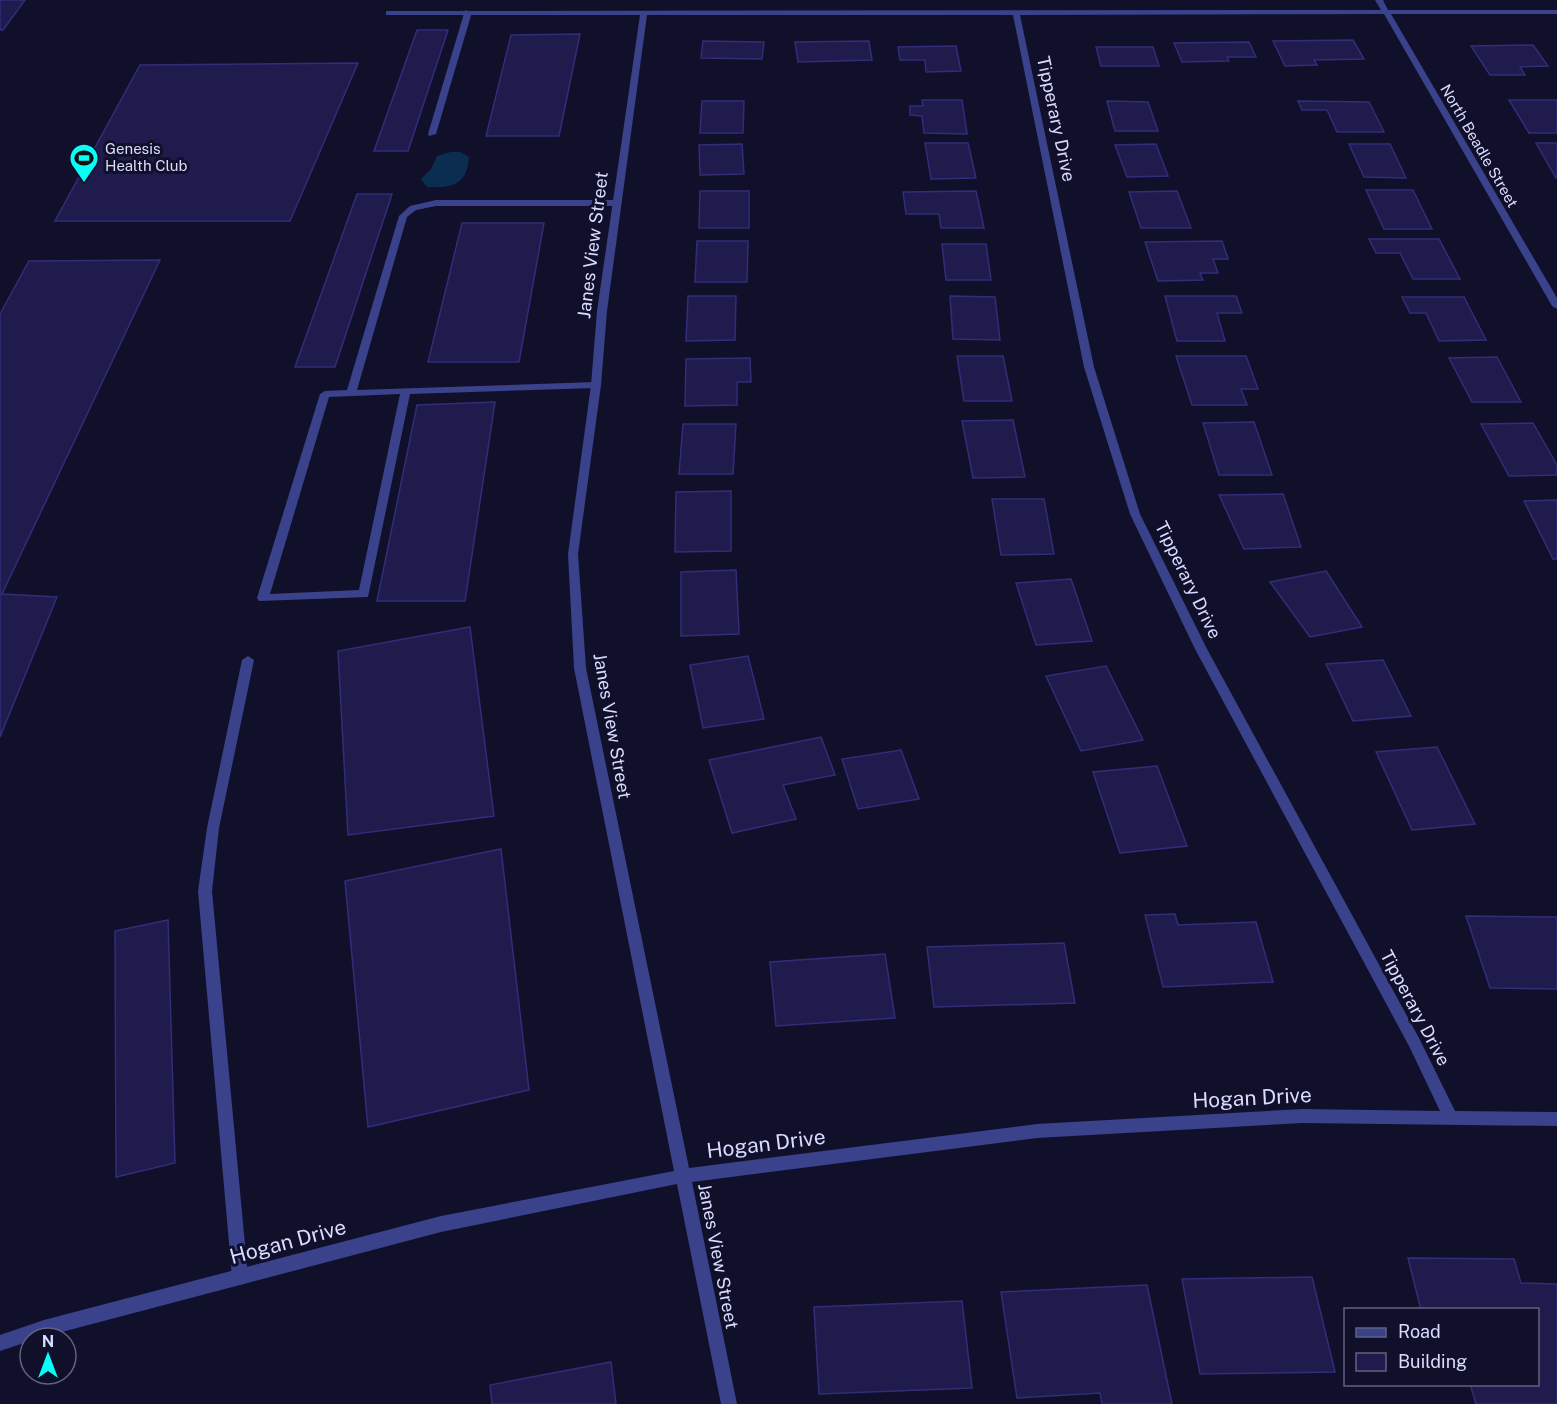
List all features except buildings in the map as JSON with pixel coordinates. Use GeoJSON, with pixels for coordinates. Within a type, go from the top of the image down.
{"type":"FeatureCollection","features":[{"type":"Feature","properties":{"kind":"street","name":"North Beadle Street"},"geometry":{"type":"LineString","coordinates":[[1379,0],[1557,306]]}},
{"type":"Feature","properties":{"kind":"street"},"geometry":{"type":"LineString","coordinates":[[432,134],[468,12]]}},
{"type":"Feature","properties":{"kind":"street","name":"Janes View Street"},"geometry":{"type":"LineString","coordinates":[[644,12],[602,311],[596,385],[573,554],[580,668],[729,1404]]}},
{"type":"Feature","properties":{"kind":"street","name":"Tipperary Drive"},"geometry":{"type":"LineString","coordinates":[[1016,12],[1089,367],[1135,514],[1201,649],[1414,1042],[1450,1117]]}},
{"type":"Feature","properties":{"kind":"street"},"geometry":{"type":"LineString","coordinates":[[389,13],[1557,12]]}},
{"type":"Feature","properties":{"kind":"street"},"geometry":{"type":"LineString","coordinates":[[351,393],[403,216],[413,208],[436,203],[617,203]]}},
{"type":"Feature","properties":{"kind":"street"},"geometry":{"type":"LineString","coordinates":[[406,391],[364,594],[263,598],[325,394],[406,391],[596,385]]}},
{"type":"Feature","properties":{"kind":"street"},"geometry":{"type":"LineString","coordinates":[[240,1276],[206,891],[213,828],[248,660]]}},
{"type":"Feature","properties":{"kind":"street","name":"Hogan Drive"},"geometry":{"type":"LineString","coordinates":[[0,1343],[44,1328],[441,1224],[683,1176],[1037,1131],[1302,1116],[1557,1119]]}},
{"type":"Feature","properties":{"kind":"water"},"geometry":{"type":"Polygon","coordinates":[[[460,152],[469,157],[462,179],[444,187],[427,187],[421,179],[431,169],[437,156],[460,152]]]}},
{"type":"Feature","properties":{"kind":"place","name":"Genesis Health Club"},"geometry":{"type":"Point","coordinates":[84,184]}}]}
